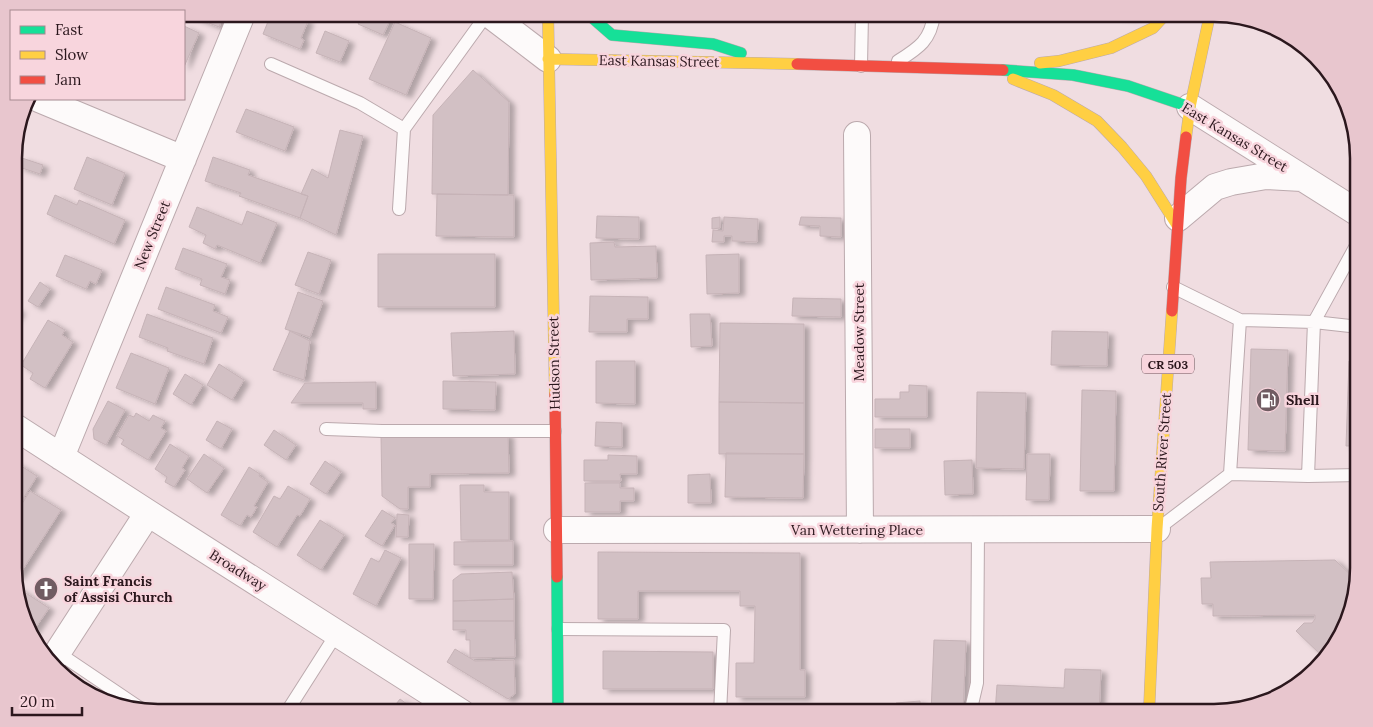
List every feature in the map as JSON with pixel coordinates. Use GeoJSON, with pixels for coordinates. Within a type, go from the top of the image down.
{"type":"FeatureCollection","features":[{"type":"Feature","properties":{"kind":"main road","name":"Hudson Street"},"geometry":{"type":"LineString","coordinates":[[548,22],[557,530],[558,704]]}},
{"type":"Feature","properties":{"kind":"main road","name":"East Kansas Street"},"geometry":{"type":"LineString","coordinates":[[598,22],[612,34],[713,44],[770,64]]}},
{"type":"Feature","properties":{"kind":"main road","name":"East Kansas Street"},"geometry":{"type":"LineString","coordinates":[[989,70],[1060,61],[1111,48],[1153,28],[1159,22]]}},
{"type":"Feature","properties":{"kind":"main road","name":"South River Street"},"geometry":{"type":"LineString","coordinates":[[1149,704],[1157,529],[1177,221],[1190,107],[1208,22]]}},
{"type":"Feature","properties":{"kind":"main road","name":"East Kansas Street"},"geometry":{"type":"LineString","coordinates":[[548,59],[888,66],[1073,75],[1128,86],[1190,107]]}},
{"type":"Feature","properties":{"kind":"main road","name":"East Kansas Street"},"geometry":{"type":"LineString","coordinates":[[989,70],[1053,95],[1097,121],[1146,176],[1177,221]]}},
{"type":"Feature","properties":{"kind":"street","name":"New Street"},"geometry":{"type":"LineString","coordinates":[[61,457],[239,22]]}},
{"type":"Feature","properties":{"kind":"street"},"geometry":{"type":"LineString","coordinates":[[499,22],[548,59]]}},
{"type":"Feature","properties":{"kind":"street"},"geometry":{"type":"LineString","coordinates":[[41,100],[183,159]]}},
{"type":"Feature","properties":{"kind":"street","name":"East Kansas Street"},"geometry":{"type":"LineString","coordinates":[[1190,107],[1350,208]]}},
{"type":"Feature","properties":{"kind":"street","name":"Meadow Street"},"geometry":{"type":"LineString","coordinates":[[857,135],[860,530]]}},
{"type":"Feature","properties":{"kind":"street","name":"East Kansas Street"},"geometry":{"type":"LineString","coordinates":[[1177,221],[1215,187],[1231,182],[1266,176],[1303,178]]}},
{"type":"Feature","properties":{"kind":"street","name":"Broadway"},"geometry":{"type":"LineString","coordinates":[[22,432],[448,704]]}},
{"type":"Feature","properties":{"kind":"street"},"geometry":{"type":"LineString","coordinates":[[55,656],[148,513]]}},
{"type":"Feature","properties":{"kind":"street","name":"Van Wettering Place"},"geometry":{"type":"LineString","coordinates":[[557,530],[1157,529]]}},
{"type":"Feature","properties":{"kind":"lane"},"geometry":{"type":"LineString","coordinates":[[399,209],[404,129],[482,22]]}},
{"type":"Feature","properties":{"kind":"lane"},"geometry":{"type":"LineString","coordinates":[[861,66],[863,22]]}},
{"type":"Feature","properties":{"kind":"lane"},"geometry":{"type":"LineString","coordinates":[[888,66],[916,50],[926,38],[933,22]]}},
{"type":"Feature","properties":{"kind":"lane"},"geometry":{"type":"LineString","coordinates":[[271,64],[360,103],[404,129]]}},
{"type":"Feature","properties":{"kind":"lane"},"geometry":{"type":"LineString","coordinates":[[1308,476],[1314,322],[1350,257]]}},
{"type":"Feature","properties":{"kind":"lane"},"geometry":{"type":"LineString","coordinates":[[1173,287],[1240,320],[1314,322],[1350,326]]}},
{"type":"Feature","properties":{"kind":"lane"},"geometry":{"type":"LineString","coordinates":[[1230,474],[1240,320]]}},
{"type":"Feature","properties":{"kind":"lane"},"geometry":{"type":"LineString","coordinates":[[326,429],[382,431],[555,431]]}},
{"type":"Feature","properties":{"kind":"lane"},"geometry":{"type":"LineString","coordinates":[[1157,529],[1230,474],[1350,476]]}},
{"type":"Feature","properties":{"kind":"lane"},"geometry":{"type":"LineString","coordinates":[[972,704],[977,683],[978,530]]}},
{"type":"Feature","properties":{"kind":"lane"},"geometry":{"type":"LineString","coordinates":[[558,628],[724,630],[720,704]]}},
{"type":"Feature","properties":{"kind":"lane"},"geometry":{"type":"LineString","coordinates":[[292,704],[337,633]]}},
{"type":"Feature","properties":{"kind":"lane"},"geometry":{"type":"LineString","coordinates":[[56,658],[127,701]]}},
{"type":"Feature","properties":{"kind":"building"},"geometry":{"type":"Polygon","coordinates":[[[206,22],[221,22],[219,27],[206,22]]]}},
{"type":"Feature","properties":{"kind":"building"},"geometry":{"type":"Polygon","coordinates":[[[268,22],[308,22],[301,38],[304,40],[300,49],[263,34],[268,22]]]}},
{"type":"Feature","properties":{"kind":"building"},"geometry":{"type":"Polygon","coordinates":[[[359,22],[389,22],[383,35],[358,24],[359,22]]]}},
{"type":"Feature","properties":{"kind":"building"},"geometry":{"type":"Polygon","coordinates":[[[395,22],[431,38],[406,95],[369,79],[395,22]]]}},
{"type":"Feature","properties":{"kind":"building"},"geometry":{"type":"Polygon","coordinates":[[[185,26],[199,33],[185,65],[185,26]]]}},
{"type":"Feature","properties":{"kind":"building"},"geometry":{"type":"Polygon","coordinates":[[[325,31],[349,41],[340,62],[316,53],[325,31]]]}},
{"type":"Feature","properties":{"kind":"building"},"geometry":{"type":"Polygon","coordinates":[[[473,70],[509,102],[508,195],[432,194],[433,115],[473,70]]]}},
{"type":"Feature","properties":{"kind":"building"},"geometry":{"type":"Polygon","coordinates":[[[246,109],[294,127],[285,151],[236,132],[246,109]]]}},
{"type":"Feature","properties":{"kind":"building"},"geometry":{"type":"Polygon","coordinates":[[[340,130],[363,136],[336,235],[300,218],[308,196],[301,194],[312,169],[328,178],[340,130]]]}},
{"type":"Feature","properties":{"kind":"building"},"geometry":{"type":"Polygon","coordinates":[[[87,157],[125,173],[112,205],[74,189],[87,157]]]}},
{"type":"Feature","properties":{"kind":"building"},"geometry":{"type":"Polygon","coordinates":[[[213,157],[250,170],[248,175],[308,196],[300,218],[239,196],[241,193],[205,181],[213,157]]]}},
{"type":"Feature","properties":{"kind":"building"},"geometry":{"type":"Polygon","coordinates":[[[23,158],[43,165],[40,174],[23,168],[23,158]]]}},
{"type":"Feature","properties":{"kind":"building"},"geometry":{"type":"Polygon","coordinates":[[[437,194],[514,195],[514,237],[436,236],[437,194]]]}},
{"type":"Feature","properties":{"kind":"building"},"geometry":{"type":"Polygon","coordinates":[[[55,195],[77,205],[79,200],[125,220],[114,244],[47,214],[55,195]]]}},
{"type":"Feature","properties":{"kind":"building"},"geometry":{"type":"Polygon","coordinates":[[[197,207],[242,225],[247,211],[277,223],[260,263],[217,245],[215,249],[203,243],[206,235],[189,227],[197,207]]]}},
{"type":"Feature","properties":{"kind":"building"},"geometry":{"type":"Polygon","coordinates":[[[597,216],[639,217],[639,239],[596,238],[597,216]]]}},
{"type":"Feature","properties":{"kind":"building"},"geometry":{"type":"Polygon","coordinates":[[[720,217],[720,228],[712,229],[712,218],[720,217]]]}},
{"type":"Feature","properties":{"kind":"building"},"geometry":{"type":"Polygon","coordinates":[[[724,217],[758,219],[757,242],[732,241],[732,236],[724,236],[724,242],[712,242],[713,230],[723,231],[724,217]]]}},
{"type":"Feature","properties":{"kind":"building"},"geometry":{"type":"Polygon","coordinates":[[[801,217],[841,218],[841,237],[820,236],[820,226],[799,225],[801,217]]]}},
{"type":"Feature","properties":{"kind":"building"},"geometry":{"type":"Polygon","coordinates":[[[614,242],[615,247],[656,246],[657,278],[591,280],[590,243],[614,242]]]}},
{"type":"Feature","properties":{"kind":"building"},"geometry":{"type":"Polygon","coordinates":[[[183,248],[227,264],[221,277],[230,280],[225,294],[200,285],[202,279],[175,269],[183,248]]]}},
{"type":"Feature","properties":{"kind":"building"},"geometry":{"type":"Polygon","coordinates":[[[308,252],[331,260],[319,294],[295,285],[308,252]]]}},
{"type":"Feature","properties":{"kind":"building"},"geometry":{"type":"Polygon","coordinates":[[[378,254],[495,254],[495,307],[378,307],[378,254]]]}},
{"type":"Feature","properties":{"kind":"building"},"geometry":{"type":"Polygon","coordinates":[[[739,254],[739,293],[707,294],[706,255],[739,254]]]}},
{"type":"Feature","properties":{"kind":"building"},"geometry":{"type":"Polygon","coordinates":[[[65,255],[102,270],[96,284],[90,281],[86,289],[56,276],[65,255]]]}},
{"type":"Feature","properties":{"kind":"building"},"geometry":{"type":"Polygon","coordinates":[[[40,282],[50,289],[38,307],[28,301],[40,282]]]}},
{"type":"Feature","properties":{"kind":"building"},"geometry":{"type":"Polygon","coordinates":[[[166,287],[215,305],[213,311],[228,317],[221,333],[158,309],[166,287]]]}},
{"type":"Feature","properties":{"kind":"building"},"geometry":{"type":"Polygon","coordinates":[[[298,292],[323,301],[310,337],[285,329],[298,292]]]}},
{"type":"Feature","properties":{"kind":"building"},"geometry":{"type":"Polygon","coordinates":[[[590,296],[648,297],[648,319],[627,319],[627,332],[589,332],[590,296]]]}},
{"type":"Feature","properties":{"kind":"building"},"geometry":{"type":"Polygon","coordinates":[[[793,298],[841,299],[841,317],[792,316],[793,298]]]}},
{"type":"Feature","properties":{"kind":"building"},"geometry":{"type":"Polygon","coordinates":[[[147,314],[213,338],[204,364],[167,351],[168,348],[139,337],[147,314]]]}},
{"type":"Feature","properties":{"kind":"building"},"geometry":{"type":"Polygon","coordinates":[[[690,314],[710,314],[712,346],[691,347],[690,314]]]}},
{"type":"Feature","properties":{"kind":"building"},"geometry":{"type":"Polygon","coordinates":[[[48,320],[65,330],[62,335],[73,342],[45,388],[30,379],[33,373],[22,366],[22,363],[48,320]]]}},
{"type":"Feature","properties":{"kind":"building"},"geometry":{"type":"Polygon","coordinates":[[[720,323],[804,324],[804,403],[719,402],[720,323]]]}},
{"type":"Feature","properties":{"kind":"building"},"geometry":{"type":"Polygon","coordinates":[[[290,331],[310,341],[304,380],[273,370],[290,331]]]}},
{"type":"Feature","properties":{"kind":"building"},"geometry":{"type":"Polygon","coordinates":[[[514,331],[515,374],[453,376],[451,333],[514,331]]]}},
{"type":"Feature","properties":{"kind":"building"},"geometry":{"type":"Polygon","coordinates":[[[1052,331],[1108,332],[1107,366],[1051,365],[1052,331]]]}},
{"type":"Feature","properties":{"kind":"building","name":"Shell"},"geometry":{"type":"Polygon","coordinates":[[[1251,349],[1288,350],[1285,451],[1248,450],[1251,349]]]}},
{"type":"Feature","properties":{"kind":"building"},"geometry":{"type":"Polygon","coordinates":[[[131,353],[169,368],[155,404],[116,388],[131,353]]]}},
{"type":"Feature","properties":{"kind":"building"},"geometry":{"type":"Polygon","coordinates":[[[596,361],[635,361],[635,404],[596,403],[596,361]]]}},
{"type":"Feature","properties":{"kind":"building"},"geometry":{"type":"Polygon","coordinates":[[[1349,361],[1350,446],[1346,446],[1349,361]]]}},
{"type":"Feature","properties":{"kind":"building"},"geometry":{"type":"Polygon","coordinates":[[[219,364],[244,380],[232,400],[207,385],[219,364]]]}},
{"type":"Feature","properties":{"kind":"building"},"geometry":{"type":"Polygon","coordinates":[[[185,374],[203,385],[191,405],[173,394],[185,374]]]}},
{"type":"Feature","properties":{"kind":"building"},"geometry":{"type":"Polygon","coordinates":[[[443,381],[496,382],[495,410],[443,409],[443,381]]]}},
{"type":"Feature","properties":{"kind":"building"},"geometry":{"type":"Polygon","coordinates":[[[376,382],[376,409],[363,409],[363,403],[291,403],[305,383],[376,382]]]}},
{"type":"Feature","properties":{"kind":"building"},"geometry":{"type":"Polygon","coordinates":[[[909,385],[927,386],[927,417],[875,417],[875,399],[900,399],[900,392],[909,392],[909,385]]]}},
{"type":"Feature","properties":{"kind":"building"},"geometry":{"type":"Polygon","coordinates":[[[1082,390],[1116,391],[1114,491],[1080,491],[1082,390]]]}},
{"type":"Feature","properties":{"kind":"building"},"geometry":{"type":"Polygon","coordinates":[[[977,392],[1026,393],[1024,469],[976,468],[977,392]]]}},
{"type":"Feature","properties":{"kind":"building"},"geometry":{"type":"Polygon","coordinates":[[[108,401],[125,410],[106,445],[94,439],[93,429],[108,401]]]}},
{"type":"Feature","properties":{"kind":"building"},"geometry":{"type":"Polygon","coordinates":[[[719,402],[804,403],[804,454],[719,454],[719,402]]]}},
{"type":"Feature","properties":{"kind":"building"},"geometry":{"type":"Polygon","coordinates":[[[136,413],[149,421],[153,415],[165,421],[161,428],[166,431],[148,460],[121,444],[124,440],[117,436],[129,415],[134,417],[136,413]]]}},
{"type":"Feature","properties":{"kind":"building"},"geometry":{"type":"Polygon","coordinates":[[[217,421],[232,429],[221,449],[206,440],[217,421]]]}},
{"type":"Feature","properties":{"kind":"building"},"geometry":{"type":"Polygon","coordinates":[[[596,422],[622,423],[622,447],[595,446],[596,422]]]}},
{"type":"Feature","properties":{"kind":"building"},"geometry":{"type":"Polygon","coordinates":[[[875,429],[910,429],[910,448],[875,448],[875,429]]]}},
{"type":"Feature","properties":{"kind":"building"},"geometry":{"type":"Polygon","coordinates":[[[274,430],[296,445],[286,460],[264,445],[274,430]]]}},
{"type":"Feature","properties":{"kind":"building"},"geometry":{"type":"Polygon","coordinates":[[[508,434],[509,473],[430,474],[430,487],[408,487],[408,509],[400,509],[382,496],[381,435],[508,434]]]}},
{"type":"Feature","properties":{"kind":"building"},"geometry":{"type":"Polygon","coordinates":[[[170,444],[189,456],[182,468],[185,470],[174,487],[165,482],[167,477],[155,469],[170,444]]]}},
{"type":"Feature","properties":{"kind":"building"},"geometry":{"type":"Polygon","coordinates":[[[726,453],[804,454],[803,498],[725,497],[726,453]]]}},
{"type":"Feature","properties":{"kind":"building"},"geometry":{"type":"Polygon","coordinates":[[[204,454],[224,468],[207,493],[187,479],[204,454]]]}},
{"type":"Feature","properties":{"kind":"building"},"geometry":{"type":"Polygon","coordinates":[[[1027,454],[1050,454],[1049,500],[1026,500],[1027,454]]]}},
{"type":"Feature","properties":{"kind":"building"},"geometry":{"type":"Polygon","coordinates":[[[608,455],[637,456],[637,474],[620,474],[621,481],[584,481],[584,460],[608,460],[608,455]]]}},
{"type":"Feature","properties":{"kind":"building"},"geometry":{"type":"Polygon","coordinates":[[[972,460],[973,494],[945,495],[944,461],[972,460]]]}},
{"type":"Feature","properties":{"kind":"building"},"geometry":{"type":"Polygon","coordinates":[[[325,461],[341,472],[326,494],[310,484],[325,461]]]}},
{"type":"Feature","properties":{"kind":"building"},"geometry":{"type":"Polygon","coordinates":[[[22,467],[37,476],[22,500],[22,467]]]}},
{"type":"Feature","properties":{"kind":"building"},"geometry":{"type":"Polygon","coordinates":[[[249,467],[268,482],[254,506],[257,507],[251,517],[247,515],[240,526],[221,515],[249,467]]]}},
{"type":"Feature","properties":{"kind":"building"},"geometry":{"type":"Polygon","coordinates":[[[710,474],[711,503],[688,503],[688,475],[710,474]]]}},
{"type":"Feature","properties":{"kind":"building"},"geometry":{"type":"Polygon","coordinates":[[[585,483],[620,483],[620,488],[634,488],[634,501],[620,501],[620,512],[585,512],[585,483]]]}},
{"type":"Feature","properties":{"kind":"building"},"geometry":{"type":"Polygon","coordinates":[[[460,485],[484,485],[484,492],[509,492],[509,540],[461,540],[460,485]]]}},
{"type":"Feature","properties":{"kind":"building"},"geometry":{"type":"Polygon","coordinates":[[[288,486],[310,499],[300,516],[297,515],[277,547],[253,532],[274,496],[280,499],[288,486]]]}},
{"type":"Feature","properties":{"kind":"building"},"geometry":{"type":"Polygon","coordinates":[[[30,491],[61,510],[22,570],[22,568],[22,504],[30,491]]]}},
{"type":"Feature","properties":{"kind":"building"},"geometry":{"type":"Polygon","coordinates":[[[382,510],[395,518],[391,523],[395,525],[382,546],[365,536],[382,510]]]}},
{"type":"Feature","properties":{"kind":"building"},"geometry":{"type":"Polygon","coordinates":[[[397,514],[409,515],[408,537],[396,537],[397,514]]]}},
{"type":"Feature","properties":{"kind":"building"},"geometry":{"type":"Polygon","coordinates":[[[320,520],[344,535],[321,570],[297,555],[320,520]]]}},
{"type":"Feature","properties":{"kind":"building"},"geometry":{"type":"Polygon","coordinates":[[[513,541],[513,565],[454,565],[454,542],[513,541]]]}},
{"type":"Feature","properties":{"kind":"building"},"geometry":{"type":"Polygon","coordinates":[[[409,544],[434,544],[433,599],[409,599],[409,544]]]}},
{"type":"Feature","properties":{"kind":"building"},"geometry":{"type":"Polygon","coordinates":[[[385,550],[401,558],[376,606],[353,594],[371,558],[379,562],[385,550]]]}},
{"type":"Feature","properties":{"kind":"building"},"geometry":{"type":"Polygon","coordinates":[[[598,552],[800,553],[800,670],[805,670],[805,697],[736,697],[736,663],[754,663],[755,606],[740,606],[740,591],[638,591],[638,619],[598,619],[598,552]]]}},
{"type":"Feature","properties":{"kind":"building"},"geometry":{"type":"Polygon","coordinates":[[[1335,560],[1350,574],[1350,577],[1348,595],[1343,612],[1328,644],[1320,654],[1296,631],[1304,623],[1312,623],[1315,615],[1213,616],[1213,604],[1202,604],[1201,578],[1211,578],[1210,562],[1335,560]]]}},
{"type":"Feature","properties":{"kind":"building"},"geometry":{"type":"Polygon","coordinates":[[[512,572],[514,599],[453,601],[453,580],[461,574],[512,572]]]}},
{"type":"Feature","properties":{"kind":"building"},"geometry":{"type":"Polygon","coordinates":[[[25,592],[49,608],[36,627],[25,592]]]}},
{"type":"Feature","properties":{"kind":"building"},"geometry":{"type":"Polygon","coordinates":[[[514,599],[514,621],[453,621],[453,601],[514,599]]]}},
{"type":"Feature","properties":{"kind":"building"},"geometry":{"type":"Polygon","coordinates":[[[453,621],[514,621],[515,657],[470,658],[470,640],[466,640],[466,630],[453,630],[453,621]]]}},
{"type":"Feature","properties":{"kind":"building"},"geometry":{"type":"Polygon","coordinates":[[[934,640],[966,641],[963,704],[931,704],[934,640]]]}},
{"type":"Feature","properties":{"kind":"building"},"geometry":{"type":"Polygon","coordinates":[[[455,649],[475,661],[514,660],[515,694],[508,699],[447,662],[455,649]]]}},
{"type":"Feature","properties":{"kind":"building"},"geometry":{"type":"Polygon","coordinates":[[[603,651],[713,652],[713,689],[603,689],[603,651]]]}},
{"type":"Feature","properties":{"kind":"building"},"geometry":{"type":"Polygon","coordinates":[[[1065,669],[1101,670],[1099,704],[996,704],[997,685],[1064,688],[1065,669]]]}},
{"type":"Feature","properties":{"kind":"building"},"geometry":{"type":"Polygon","coordinates":[[[400,699],[407,704],[396,704],[400,699]]]}},
{"type":"Feature","properties":{"kind":"building"},"geometry":{"type":"Polygon","coordinates":[[[920,701],[920,704],[896,704],[920,701]]]}},
{"type":"Feature","properties":{"kind":"traffic: fast"},"geometry":{"type":"LineString","coordinates":[[597,22],[612,35],[713,44],[741,53]]}},
{"type":"Feature","properties":{"kind":"traffic: fast"},"geometry":{"type":"LineString","coordinates":[[1003,70],[1073,75],[1128,86],[1190,107]]}},
{"type":"Feature","properties":{"kind":"traffic: fast"},"geometry":{"type":"LineString","coordinates":[[557,577],[558,704]]}},
{"type":"Feature","properties":{"kind":"traffic: slow"},"geometry":{"type":"LineString","coordinates":[[548,22],[555,394]]}},
{"type":"Feature","properties":{"kind":"traffic: slow"},"geometry":{"type":"LineString","coordinates":[[1040,63],[1059,61],[1111,48],[1153,28],[1159,22]]}},
{"type":"Feature","properties":{"kind":"traffic: slow"},"geometry":{"type":"LineString","coordinates":[[1186,137],[1190,107],[1208,22]]}},
{"type":"Feature","properties":{"kind":"traffic: slow"},"geometry":{"type":"LineString","coordinates":[[548,59],[797,64]]}},
{"type":"Feature","properties":{"kind":"traffic: slow"},"geometry":{"type":"LineString","coordinates":[[1013,79],[1053,95],[1097,121],[1146,176],[1177,225]]}},
{"type":"Feature","properties":{"kind":"traffic: slow"},"geometry":{"type":"LineString","coordinates":[[1149,704],[1157,529],[1172,311]]}},
{"type":"Feature","properties":{"kind":"traffic: jam"},"geometry":{"type":"LineString","coordinates":[[797,64],[1003,70]]}},
{"type":"Feature","properties":{"kind":"traffic: jam"},"geometry":{"type":"LineString","coordinates":[[1172,311],[1181,178],[1186,137]]}},
{"type":"Feature","properties":{"kind":"traffic: jam"},"geometry":{"type":"LineString","coordinates":[[555,394],[557,577]]}},
{"type":"Feature","properties":{"kind":"place","name":"Shell"},"geometry":{"type":"Point","coordinates":[1268,400]}},
{"type":"Feature","properties":{"kind":"place","name":"Saint Francis of Assisi Church"},"geometry":{"type":"Point","coordinates":[46,589]}}]}
